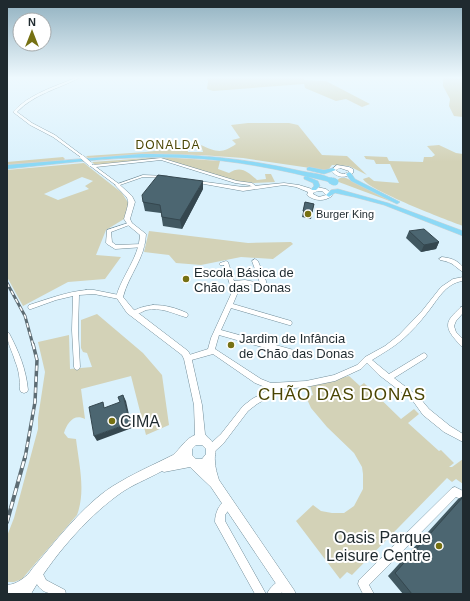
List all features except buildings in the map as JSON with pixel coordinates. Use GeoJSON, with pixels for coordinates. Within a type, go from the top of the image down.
{"type":"FeatureCollection","features":[{"type":"Feature","properties":{"kind":"main road"},"geometry":{"type":"LineString","coordinates":[[153,156],[222,157],[324,172],[333,170]]}},
{"type":"Feature","properties":{"kind":"main road"},"geometry":{"type":"LineString","coordinates":[[7,168],[107,158],[153,156],[199,156],[237,160],[288,169],[332,182],[463,232]]}},
{"type":"Feature","properties":{"kind":"main road"},"geometry":{"type":"LineString","coordinates":[[7,168],[106,159],[163,157],[204,158],[247,163],[290,171],[332,182]]}},
{"type":"Feature","properties":{"kind":"main road"},"geometry":{"type":"LineString","coordinates":[[163,157],[228,161],[274,170],[314,181],[317,185],[313,190]]}},
{"type":"Feature","properties":{"kind":"main road"},"geometry":{"type":"LineString","coordinates":[[349,174],[353,180],[390,199],[463,232]]}},
{"type":"Feature","properties":{"kind":"main road"},"geometry":{"type":"LineString","coordinates":[[327,193],[338,190],[356,195],[386,204],[463,232]]}},
{"type":"Feature","properties":{"kind":"street"},"geometry":{"type":"LineString","coordinates":[[15,112],[19,106]]}},
{"type":"Feature","properties":{"kind":"street"},"geometry":{"type":"LineString","coordinates":[[7,113],[15,112],[31,124],[54,136],[117,185],[130,197],[132,202],[127,219],[130,224],[143,234],[142,246],[139,257],[124,281],[119,298]]}},
{"type":"Feature","properties":{"kind":"street"},"geometry":{"type":"LineString","coordinates":[[91,165],[142,160],[161,160],[236,182],[250,184],[255,187]]}},
{"type":"Feature","properties":{"kind":"street"},"geometry":{"type":"LineString","coordinates":[[339,166],[352,171],[349,174],[338,174],[333,170],[339,166]]}},
{"type":"Feature","properties":{"kind":"street"},"geometry":{"type":"LineString","coordinates":[[313,190],[310,195],[316,198],[325,198],[338,174]]}},
{"type":"Feature","properties":{"kind":"street"},"geometry":{"type":"LineString","coordinates":[[117,185],[143,176],[170,177]]}},
{"type":"Feature","properties":{"kind":"street"},"geometry":{"type":"LineString","coordinates":[[185,179],[239,188],[284,184],[327,193]]}},
{"type":"Feature","properties":{"kind":"street"},"geometry":{"type":"LineString","coordinates":[[130,224],[109,231],[108,243],[115,248],[142,246]]}},
{"type":"Feature","properties":{"kind":"street"},"geometry":{"type":"LineString","coordinates":[[442,259],[450,259],[458,264],[463,270]]}},
{"type":"Feature","properties":{"kind":"street"},"geometry":{"type":"LineString","coordinates":[[255,262],[264,287]]}},
{"type":"Feature","properties":{"kind":"street"},"geometry":{"type":"LineString","coordinates":[[210,351],[214,338],[235,292],[226,263],[222,264]]}},
{"type":"Feature","properties":{"kind":"street"},"geometry":{"type":"LineString","coordinates":[[188,358],[214,351],[258,381],[271,386],[306,384],[335,378],[359,367],[367,359],[388,348],[424,313],[443,288],[455,280],[463,279]]}},
{"type":"Feature","properties":{"kind":"street"},"geometry":{"type":"LineString","coordinates":[[233,283],[241,281],[248,282],[281,292],[287,291]]}},
{"type":"Feature","properties":{"kind":"street"},"geometry":{"type":"LineString","coordinates":[[31,307],[76,293],[97,292],[119,298],[134,313],[185,353],[188,358],[198,405],[200,435],[208,447],[215,483]]}},
{"type":"Feature","properties":{"kind":"street"},"geometry":{"type":"LineString","coordinates":[[76,293],[75,330],[77,367]]}},
{"type":"Feature","properties":{"kind":"street"},"geometry":{"type":"LineString","coordinates":[[134,313],[154,306],[171,308],[185,315]]}},
{"type":"Feature","properties":{"kind":"street"},"geometry":{"type":"LineString","coordinates":[[229,306],[289,323]]}},
{"type":"Feature","properties":{"kind":"street"},"geometry":{"type":"LineString","coordinates":[[463,309],[451,321],[450,324],[451,329],[463,344]]}},
{"type":"Feature","properties":{"kind":"street"},"geometry":{"type":"LineString","coordinates":[[218,332],[301,355]]}},
{"type":"Feature","properties":{"kind":"street"},"geometry":{"type":"LineString","coordinates":[[7,335],[19,357],[24,390]]}},
{"type":"Feature","properties":{"kind":"street"},"geometry":{"type":"LineString","coordinates":[[389,378],[424,356]]}},
{"type":"Feature","properties":{"kind":"street"},"geometry":{"type":"LineString","coordinates":[[367,359],[416,399],[431,416],[447,429],[463,438]]}},
{"type":"Feature","properties":{"kind":"street"},"geometry":{"type":"LineString","coordinates":[[158,469],[192,463],[204,463],[208,447],[225,435],[242,413],[256,400],[282,386]]}},
{"type":"Feature","properties":{"kind":"street"},"geometry":{"type":"LineString","coordinates":[[198,418],[187,456],[192,463],[215,483],[290,594]]}},
{"type":"Feature","properties":{"kind":"street"},"geometry":{"type":"LineString","coordinates":[[15,594],[24,589],[68,534],[98,504],[116,490],[180,456],[195,440],[208,447]]}},
{"type":"Feature","properties":{"kind":"street"},"geometry":{"type":"LineString","coordinates":[[369,594],[363,584],[455,491],[463,496]]}},
{"type":"Feature","properties":{"kind":"street"},"geometry":{"type":"LineString","coordinates":[[228,504],[222,510],[220,522],[261,594]]}},
{"type":"Feature","properties":{"kind":"street"},"geometry":{"type":"LineString","coordinates":[[36,574],[42,584],[61,594]]}},
{"type":"Feature","properties":{"kind":"street"},"geometry":{"type":"LineString","coordinates":[[272,594],[283,584]]}},
{"type":"Feature","properties":{"kind":"street"},"geometry":{"type":"LineString","coordinates":[[7,591],[24,589]]}},
{"type":"Feature","properties":{"kind":"green space"},"geometry":{"type":"Polygon","coordinates":[[[449,106],[463,106],[463,117],[454,116],[449,106]]]}},
{"type":"Feature","properties":{"kind":"green space"},"geometry":{"type":"Polygon","coordinates":[[[248,123],[289,123],[298,125],[322,155],[347,156],[367,175],[349,166],[332,165],[328,170],[324,170],[243,158],[201,155],[149,154],[88,158],[86,156],[146,152],[187,147],[188,152],[203,152],[201,145],[211,149],[223,151],[236,144],[232,140],[240,138],[231,125],[248,123]]]}},
{"type":"Feature","properties":{"kind":"green space"},"geometry":{"type":"Polygon","coordinates":[[[439,145],[456,153],[463,154],[463,226],[378,190],[363,179],[369,177],[374,181],[399,183],[390,164],[376,164],[374,160],[366,159],[364,156],[387,157],[389,161],[423,162],[424,157],[432,157],[435,155],[427,146],[439,145]]]}},
{"type":"Feature","properties":{"kind":"green space"},"geometry":{"type":"Polygon","coordinates":[[[63,157],[65,159],[63,161],[7,166],[7,162],[63,157]]]}},
{"type":"Feature","properties":{"kind":"green space"},"geometry":{"type":"Polygon","coordinates":[[[162,157],[220,161],[218,169],[229,173],[237,170],[244,170],[257,180],[266,179],[265,174],[271,174],[275,182],[254,183],[233,181],[162,159],[95,165],[92,162],[162,157]]]}},
{"type":"Feature","properties":{"kind":"green space"},"geometry":{"type":"Polygon","coordinates":[[[84,163],[122,193],[129,204],[124,219],[106,230],[96,255],[121,257],[105,279],[68,282],[23,306],[7,277],[7,170],[84,163]],[[82,177],[44,194],[58,200],[89,189],[85,186],[93,181],[82,177]]]}},
{"type":"Feature","properties":{"kind":"green space"},"geometry":{"type":"Polygon","coordinates":[[[340,178],[346,178],[395,203],[336,181],[340,178]]]}},
{"type":"Feature","properties":{"kind":"green space"},"geometry":{"type":"Polygon","coordinates":[[[149,231],[248,243],[291,242],[293,244],[273,259],[241,257],[201,265],[176,263],[169,255],[144,252],[149,231]]]}},
{"type":"Feature","properties":{"kind":"green space"},"geometry":{"type":"Polygon","coordinates":[[[97,314],[143,353],[162,375],[169,425],[146,435],[131,376],[81,389],[85,419],[81,417],[74,418],[67,426],[64,433],[68,438],[76,439],[81,487],[80,506],[77,515],[22,579],[14,582],[8,582],[7,536],[14,518],[38,429],[38,418],[45,372],[38,342],[69,335],[70,369],[92,367],[87,353],[83,352],[81,348],[81,320],[97,314]]]}},
{"type":"Feature","properties":{"kind":"green space"},"geometry":{"type":"Polygon","coordinates":[[[349,376],[360,386],[364,383],[401,419],[414,409],[419,414],[408,423],[439,451],[441,450],[454,463],[449,467],[452,467],[463,459],[463,484],[456,479],[452,482],[447,478],[352,575],[347,572],[340,579],[296,521],[313,505],[321,511],[344,513],[354,506],[363,489],[362,467],[354,453],[327,427],[311,408],[306,397],[313,395],[310,385],[349,376]]]}},
{"type":"Feature","properties":{"kind":"railway"},"geometry":{"type":"LineString","coordinates":[[7,283],[25,316],[33,345]]}},
{"type":"Feature","properties":{"kind":"railway"},"geometry":{"type":"LineString","coordinates":[[25,458],[35,402],[37,360],[33,344]]}},
{"type":"Feature","properties":{"kind":"railway"},"geometry":{"type":"LineString","coordinates":[[7,522],[25,457]]}},
{"type":"Feature","properties":{"kind":"place","name":"Burger King"},"geometry":{"type":"Point","coordinates":[308,214]}},
{"type":"Feature","properties":{"kind":"place","name":"Escola Básica de Chão das Donas"},"geometry":{"type":"Point","coordinates":[186,279]}},
{"type":"Feature","properties":{"kind":"place","name":"Jardim de Infância de Chão das Donas"},"geometry":{"type":"Point","coordinates":[231,345]}},
{"type":"Feature","properties":{"kind":"place","name":"CIMA"},"geometry":{"type":"Point","coordinates":[112,421]}},
{"type":"Feature","properties":{"kind":"place","name":"Oasis Parque Leisure Centre"},"geometry":{"type":"Point","coordinates":[439,546]}},
{"type":"Feature","properties":{"kind":"district","name":"DONALDA"},"geometry":{"type":"Point","coordinates":[168,145]}},
{"type":"Feature","properties":{"kind":"district","name":"CHÃO DAS DONAS"},"geometry":{"type":"Point","coordinates":[342,394]}}]}
